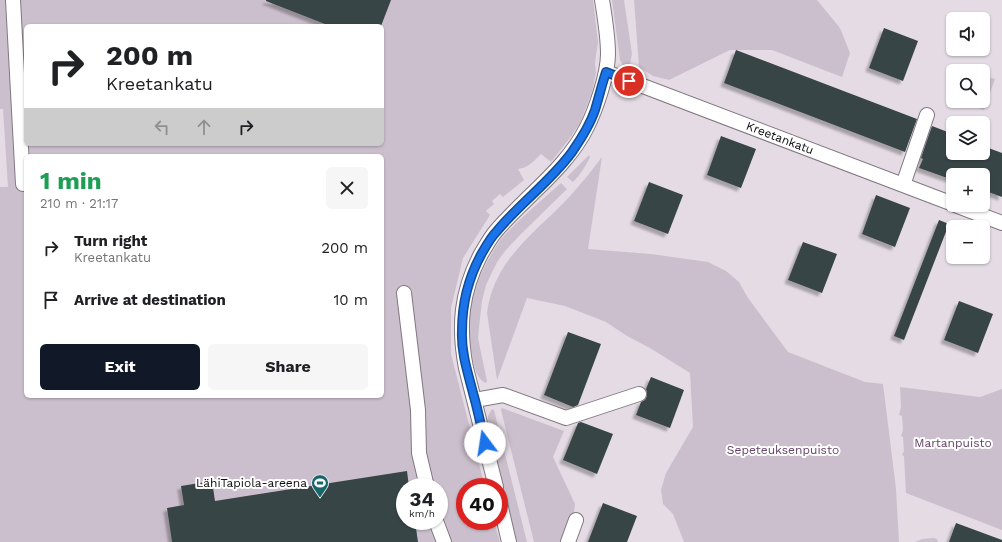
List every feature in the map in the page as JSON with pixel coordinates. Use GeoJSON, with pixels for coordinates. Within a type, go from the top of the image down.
{"type":"FeatureCollection","features":[{"type":"Feature","properties":{"kind":"street"},"geometry":{"type":"LineString","coordinates":[[12,0],[23,184]]}},
{"type":"Feature","properties":{"kind":"street"},"geometry":{"type":"LineString","coordinates":[[494,478],[466,368],[463,350],[462,316],[466,290],[471,275],[495,232],[555,172],[570,154],[579,141],[595,110],[606,72],[608,56],[602,0]]}},
{"type":"Feature","properties":{"kind":"street","name":"Kreetankatu"},"geometry":{"type":"LineString","coordinates":[[606,72],[946,202]]}},
{"type":"Feature","properties":{"kind":"street"},"geometry":{"type":"LineString","coordinates":[[903,185],[927,115]]}},
{"type":"Feature","properties":{"kind":"street","name":"Kreetankatu"},"geometry":{"type":"LineString","coordinates":[[973,212],[1002,223]]}},
{"type":"Feature","properties":{"kind":"street"},"geometry":{"type":"LineString","coordinates":[[404,293],[418,410],[419,453],[425,478]]}},
{"type":"Feature","properties":{"kind":"street"},"geometry":{"type":"LineString","coordinates":[[475,400],[503,394],[566,418],[639,394]]}},
{"type":"Feature","properties":{"kind":"street"},"geometry":{"type":"LineString","coordinates":[[568,542],[576,520]]}},
{"type":"Feature","properties":{"kind":"street"},"geometry":{"type":"LineString","coordinates":[[439,530],[444,542]]}},
{"type":"Feature","properties":{"kind":"street"},"geometry":{"type":"LineString","coordinates":[[506,530],[509,542]]}},
{"type":"Feature","properties":{"kind":"green space"},"geometry":{"type":"Polygon","coordinates":[[[0,0],[593,0],[598,42],[595,63],[596,73],[592,92],[580,123],[551,162],[541,154],[528,166],[518,169],[524,180],[503,197],[500,194],[492,201],[494,204],[486,211],[490,215],[463,258],[451,308],[451,354],[483,478],[456,478],[456,530],[497,530],[500,542],[0,542],[0,187],[8,187],[3,109],[0,109],[0,0]]]}},
{"type":"Feature","properties":{"kind":"green space"},"geometry":{"type":"Polygon","coordinates":[[[612,0],[624,0],[632,54],[627,70],[620,60],[612,0]]]}},
{"type":"Feature","properties":{"kind":"green space"},"geometry":{"type":"Polygon","coordinates":[[[634,0],[817,0],[840,28],[850,53],[842,77],[772,50],[730,50],[669,80],[653,76],[639,67],[634,0]]]}},
{"type":"Feature","properties":{"kind":"green space"},"geometry":{"type":"Polygon","coordinates":[[[990,77],[995,79],[990,93],[990,77]]]}},
{"type":"Feature","properties":{"kind":"green space"},"geometry":{"type":"Polygon","coordinates":[[[589,155],[590,157],[585,167],[573,182],[567,177],[589,155]]]}},
{"type":"Feature","properties":{"kind":"green space","name":"Sepeteuksenpuisto"},"geometry":{"type":"Polygon","coordinates":[[[602,157],[588,249],[651,254],[708,262],[726,271],[739,282],[748,298],[788,352],[865,382],[883,384],[896,489],[899,542],[684,542],[673,514],[663,504],[661,490],[666,473],[693,427],[690,373],[606,322],[565,306],[527,298],[497,380],[487,313],[491,294],[498,277],[519,247],[571,195],[602,157]]]}},
{"type":"Feature","properties":{"kind":"green space"},"geometry":{"type":"Polygon","coordinates":[[[561,183],[567,189],[505,251],[497,262],[486,285],[482,301],[478,338],[487,381],[486,383],[479,378],[473,362],[469,329],[471,306],[482,271],[501,239],[561,183]]]}},
{"type":"Feature","properties":{"kind":"green space","name":"Martanpuisto"},"geometry":{"type":"Polygon","coordinates":[[[900,387],[980,397],[1002,389],[1002,530],[906,493],[904,456],[902,455],[904,451],[903,437],[901,436],[903,430],[902,416],[899,415],[901,407],[900,387]]]}},
{"type":"Feature","properties":{"kind":"green space"},"geometry":{"type":"Polygon","coordinates":[[[502,408],[564,431],[553,457],[575,504],[574,512],[563,542],[534,542],[501,410],[502,408]]]}},
{"type":"Feature","properties":{"kind":"green space"},"geometry":{"type":"Polygon","coordinates":[[[492,409],[494,410],[527,542],[517,542],[508,505],[508,478],[501,478],[488,423],[488,416],[492,409]]]}},
{"type":"Feature","properties":{"kind":"green space"},"geometry":{"type":"Polygon","coordinates":[[[922,539],[937,539],[938,542],[915,542],[922,539]]]}},
{"type":"Feature","properties":{"kind":"building"},"geometry":{"type":"Polygon","coordinates":[[[391,0],[382,24],[325,24],[266,1],[391,0]]]}},
{"type":"Feature","properties":{"kind":"building"},"geometry":{"type":"Polygon","coordinates":[[[884,28],[918,41],[903,81],[869,68],[884,28]]]}},
{"type":"Feature","properties":{"kind":"building"},"geometry":{"type":"Polygon","coordinates":[[[736,50],[917,119],[905,152],[724,83],[736,50]]]}},
{"type":"Feature","properties":{"kind":"building"},"geometry":{"type":"Polygon","coordinates":[[[932,126],[946,131],[946,160],[990,160],[990,149],[1002,153],[1002,197],[990,193],[990,168],[946,168],[946,178],[919,168],[923,159],[921,158],[932,126]]]}},
{"type":"Feature","properties":{"kind":"building"},"geometry":{"type":"Polygon","coordinates":[[[721,136],[756,149],[741,188],[707,175],[721,136]]]}},
{"type":"Feature","properties":{"kind":"building"},"geometry":{"type":"Polygon","coordinates":[[[649,182],[683,195],[668,234],[634,221],[649,182]]]}},
{"type":"Feature","properties":{"kind":"building"},"geometry":{"type":"Polygon","coordinates":[[[876,195],[910,208],[895,247],[862,234],[876,195]]]}},
{"type":"Feature","properties":{"kind":"building"},"geometry":{"type":"Polygon","coordinates":[[[939,220],[946,223],[946,232],[904,340],[894,336],[939,220]]]}},
{"type":"Feature","properties":{"kind":"building"},"geometry":{"type":"Polygon","coordinates":[[[803,242],[837,254],[822,293],[788,280],[803,242]]]}},
{"type":"Feature","properties":{"kind":"building"},"geometry":{"type":"Polygon","coordinates":[[[959,301],[993,314],[978,353],[944,340],[959,301]]]}},
{"type":"Feature","properties":{"kind":"building"},"geometry":{"type":"Polygon","coordinates":[[[568,332],[601,344],[578,405],[573,407],[544,395],[568,332]]]}},
{"type":"Feature","properties":{"kind":"building"},"geometry":{"type":"Polygon","coordinates":[[[651,377],[684,390],[670,428],[636,415],[641,402],[645,400],[647,396],[646,389],[651,377]]]}},
{"type":"Feature","properties":{"kind":"building"},"geometry":{"type":"Polygon","coordinates":[[[581,422],[613,434],[597,474],[563,460],[578,423],[581,422]]]}},
{"type":"Feature","properties":{"kind":"building","name":"LähiTapiola-areena"},"geometry":{"type":"Polygon","coordinates":[[[407,471],[408,478],[396,478],[396,530],[416,530],[418,542],[172,542],[167,508],[184,505],[181,486],[212,481],[215,501],[407,471]]]}},
{"type":"Feature","properties":{"kind":"building"},"geometry":{"type":"Polygon","coordinates":[[[603,503],[637,516],[627,542],[588,542],[603,503]]]}},
{"type":"Feature","properties":{"kind":"building"},"geometry":{"type":"Polygon","coordinates":[[[956,523],[1002,540],[1002,542],[949,542],[956,523]]]}},
{"type":"Feature","properties":{"kind":"place","name":"LähiTapiola-areena"},"geometry":{"type":"Point","coordinates":[320,498]}},
{"type":"Feature","properties":{"kind":"route"},"geometry":{"type":"LineString","coordinates":[[485,443],[466,368],[463,350],[462,316],[466,290],[471,275],[495,232],[555,172],[579,141],[595,110],[606,72],[629,81]]}}]}
